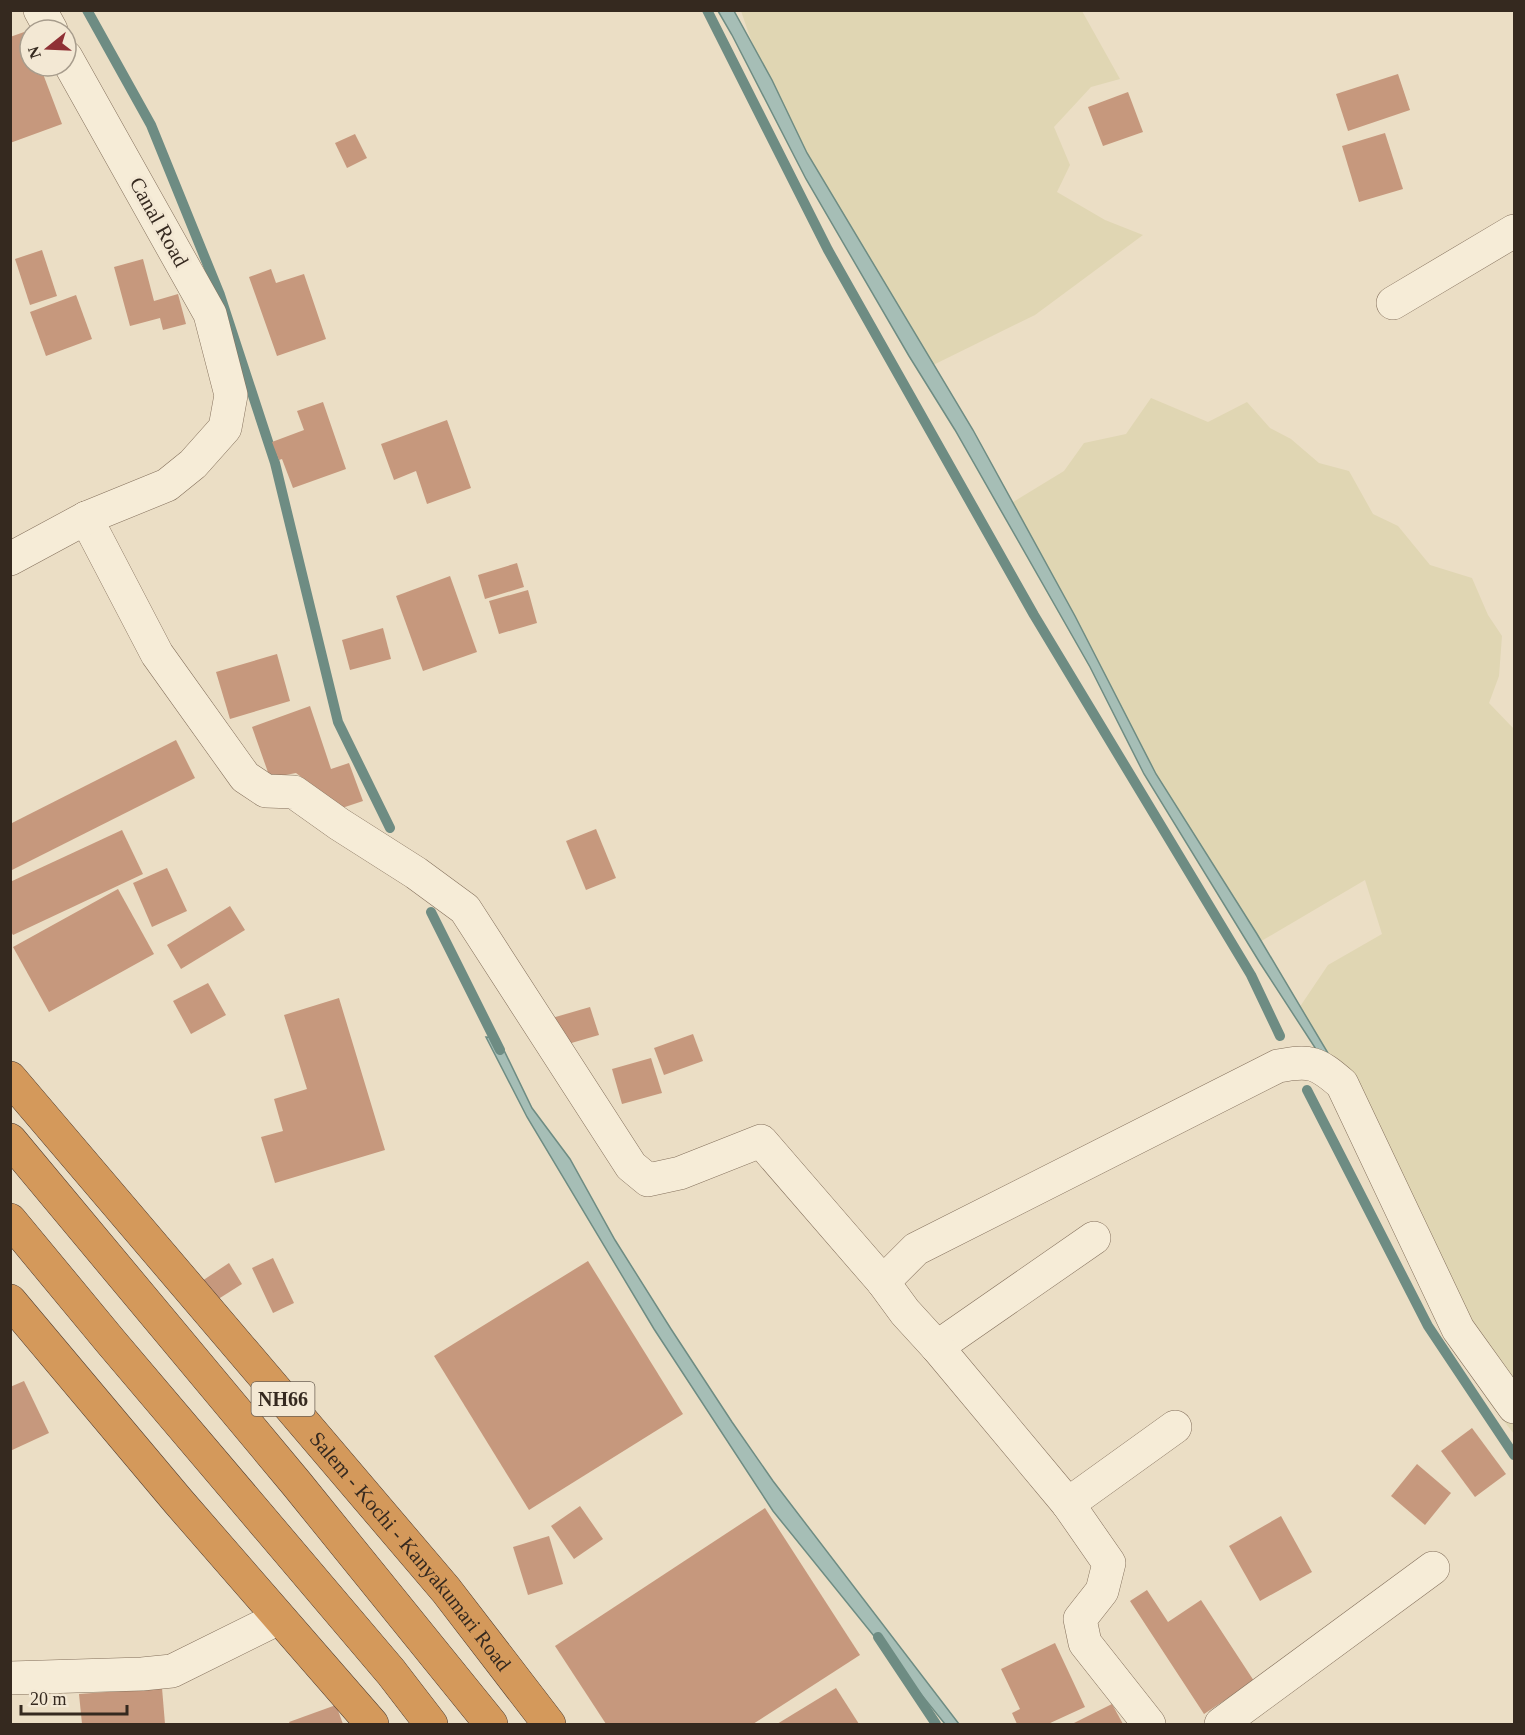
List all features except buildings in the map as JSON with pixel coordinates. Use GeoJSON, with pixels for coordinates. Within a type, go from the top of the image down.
{"type":"FeatureCollection","features":[{"type":"Feature","properties":{"kind":"highway","name":"Salem - Kochi - Kanyakumari Road"},"geometry":{"type":"LineString","coordinates":[[10,1078],[446,1590],[549,1725]]}},
{"type":"Feature","properties":{"kind":"highway"},"geometry":{"type":"LineString","coordinates":[[10,1140],[296,1483],[491,1725]]}},
{"type":"Feature","properties":{"kind":"highway"},"geometry":{"type":"LineString","coordinates":[[10,1220],[391,1672],[431,1725]]}},
{"type":"Feature","properties":{"kind":"highway"},"geometry":{"type":"LineString","coordinates":[[10,1301],[178,1501],[372,1725]]}},
{"type":"Feature","properties":{"kind":"street","name":"Canal Road"},"geometry":{"type":"LineString","coordinates":[[78,78],[210,314],[231,395],[225,428],[193,465],[167,485],[86,518]]}},
{"type":"Feature","properties":{"kind":"street"},"geometry":{"type":"LineString","coordinates":[[1393,303],[1515,231]]}},
{"type":"Feature","properties":{"kind":"street"},"geometry":{"type":"LineString","coordinates":[[10,559],[86,518],[157,654],[245,777],[266,791],[294,792],[416,873],[465,909],[631,1166],[648,1180],[680,1173],[761,1141],[883,1282],[905,1312],[1068,1504],[1108,1563],[1102,1591],[1080,1619],[1084,1643],[1149,1725]]}},
{"type":"Feature","properties":{"kind":"street"},"geometry":{"type":"LineString","coordinates":[[883,1282],[916,1249],[1278,1066],[1302,1061],[1325,1069],[1342,1084],[1458,1329],[1515,1407]]}},
{"type":"Feature","properties":{"kind":"street"},"geometry":{"type":"LineString","coordinates":[[937,1347],[1094,1238]]}},
{"type":"Feature","properties":{"kind":"street"},"geometry":{"type":"LineString","coordinates":[[1068,1504],[1175,1426]]}},
{"type":"Feature","properties":{"kind":"street"},"geometry":{"type":"LineString","coordinates":[[1221,1725],[1433,1568]]}},
{"type":"Feature","properties":{"kind":"street"},"geometry":{"type":"LineString","coordinates":[[10,1678],[172,1671],[279,1618]]}},
{"type":"Feature","properties":{"kind":"shaded area"},"geometry":{"type":"Polygon","coordinates":[[[741,11],[1082,11],[1120,79],[1091,87],[1054,127],[1070,165],[1057,192],[1105,220],[1143,235],[1035,315],[925,369],[813,164],[767,86],[741,11]]]}},
{"type":"Feature","properties":{"kind":"shaded area"},"geometry":{"type":"Polygon","coordinates":[[[1151,398],[1208,422],[1247,402],[1270,428],[1291,439],[1319,463],[1349,471],[1373,514],[1398,526],[1430,565],[1472,578],[1488,615],[1502,636],[1499,676],[1489,703],[1514,729],[1514,1434],[1486,1398],[1451,1313],[1359,1115],[1295,1014],[1328,965],[1382,934],[1365,880],[1258,943],[1087,663],[1045,589],[1031,545],[1013,502],[1064,471],[1084,443],[1126,434],[1151,398]]]}},
{"type":"Feature","properties":{"kind":"water"},"geometry":{"type":"Polygon","coordinates":[[[718,11],[734,11],[772,80],[807,153],[973,430],[1075,616],[1156,774],[1257,934],[1341,1075],[1323,1060],[1260,963],[1144,774],[1090,667],[955,430],[806,179],[718,11]]]}},
{"type":"Feature","properties":{"kind":"water"},"geometry":{"type":"Polygon","coordinates":[[[486,1037],[498,1038],[532,1108],[570,1159],[615,1240],[732,1422],[773,1481],[959,1724],[945,1724],[773,1511],[654,1329],[527,1117],[486,1037]]]}},
{"type":"Feature","properties":{"kind":"waterway"},"geometry":{"type":"LineString","coordinates":[[87,10],[151,125],[220,295],[275,463],[338,722],[390,828]]}},
{"type":"Feature","properties":{"kind":"waterway"},"geometry":{"type":"LineString","coordinates":[[707,10],[828,250],[1034,615],[1251,975],[1280,1036]]}},
{"type":"Feature","properties":{"kind":"waterway"},"geometry":{"type":"LineString","coordinates":[[431,912],[500,1050]]}},
{"type":"Feature","properties":{"kind":"waterway"},"geometry":{"type":"LineString","coordinates":[[1307,1090],[1428,1326],[1514,1455]]}},
{"type":"Feature","properties":{"kind":"waterway"},"geometry":{"type":"LineString","coordinates":[[878,1637],[936,1724]]}}]}
